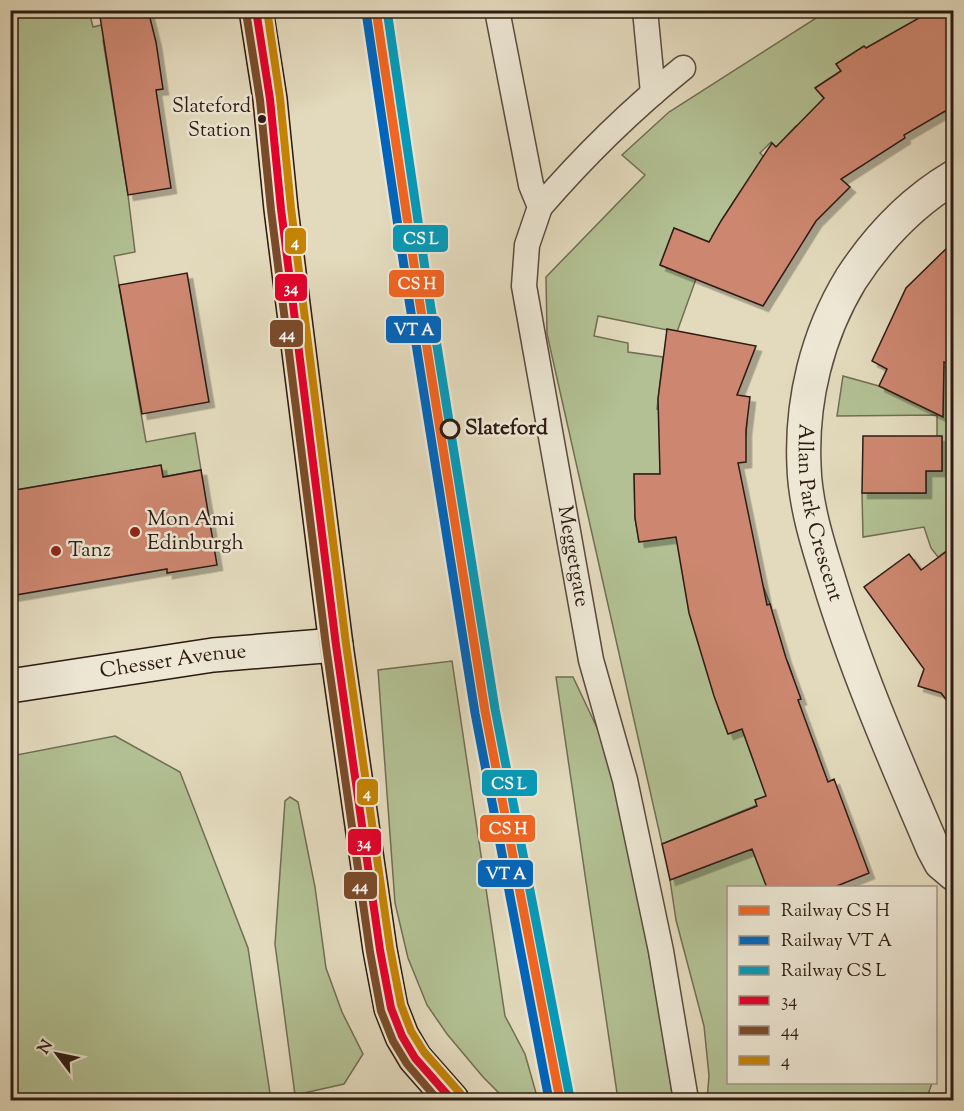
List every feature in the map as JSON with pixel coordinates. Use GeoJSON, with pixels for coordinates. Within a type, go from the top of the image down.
{"type":"FeatureCollection","features":[{"type":"Feature","properties":{"kind":"main road"},"geometry":{"type":"LineString","coordinates":[[256,10],[270,99],[336,645],[380,950],[391,1008],[402,1035],[415,1058],[452,1101]]}},
{"type":"Feature","properties":{"kind":"street","name":"Allan Park Crescent"},"geometry":{"type":"LineString","coordinates":[[954,177],[922,199],[897,222],[875,246],[845,289],[821,344],[811,378],[806,405],[804,468],[809,506],[838,611],[871,700],[933,848],[941,863],[954,874]]}},
{"type":"Feature","properties":{"kind":"street","name":"Chesser Avenue"},"geometry":{"type":"LineString","coordinates":[[10,686],[213,656],[336,645]]}},
{"type":"Feature","properties":{"kind":"lane"},"geometry":{"type":"LineString","coordinates":[[497,10],[531,185],[540,207],[621,121],[683,68]]}},
{"type":"Feature","properties":{"kind":"lane"},"geometry":{"type":"LineString","coordinates":[[645,10],[652,93]]}},
{"type":"Feature","properties":{"kind":"lane","name":"Meggetgate"},"geometry":{"type":"LineString","coordinates":[[540,207],[527,245],[524,286],[591,660],[626,780],[661,951],[686,1101]]}},
{"type":"Feature","properties":{"kind":"green space"},"geometry":{"type":"Polygon","coordinates":[[[11,11],[89,11],[93,27],[149,13],[152,31],[103,40],[135,252],[114,256],[146,442],[195,433],[201,470],[163,477],[161,465],[11,491],[11,11]]]}},
{"type":"Feature","properties":{"kind":"green space"},"geometry":{"type":"Polygon","coordinates":[[[827,11],[933,11],[928,39],[836,64],[841,71],[815,88],[839,116],[796,126],[776,147],[771,142],[760,153],[784,177],[738,195],[712,236],[732,251],[674,228],[660,265],[696,279],[677,332],[598,316],[594,336],[628,343],[628,352],[663,357],[657,409],[747,420],[746,435],[661,436],[660,474],[634,474],[635,518],[639,542],[682,536],[762,583],[770,604],[783,665],[788,663],[793,677],[718,706],[728,734],[742,729],[754,762],[813,741],[817,751],[760,772],[768,795],[755,800],[757,805],[662,844],[547,334],[546,277],[645,175],[622,155],[669,112],[827,11]]]}},
{"type":"Feature","properties":{"kind":"green space"},"geometry":{"type":"Polygon","coordinates":[[[941,365],[949,369],[951,365],[953,367],[953,552],[950,548],[938,557],[931,548],[924,527],[863,537],[862,493],[926,493],[926,471],[942,471],[942,437],[937,437],[937,415],[837,416],[843,376],[879,386],[914,403],[923,386],[941,365]]]}},
{"type":"Feature","properties":{"kind":"green space"},"geometry":{"type":"Polygon","coordinates":[[[452,661],[505,1016],[525,1054],[538,1100],[516,1100],[499,1093],[447,1034],[427,1005],[408,958],[395,903],[378,670],[452,661]]]}},
{"type":"Feature","properties":{"kind":"green space"},"geometry":{"type":"Polygon","coordinates":[[[556,677],[573,677],[608,751],[642,915],[673,1100],[614,1100],[617,1093],[556,677]]]}},
{"type":"Feature","properties":{"kind":"green space"},"geometry":{"type":"Polygon","coordinates":[[[115,736],[180,772],[248,948],[271,1100],[11,1100],[11,756],[115,736]]]}},
{"type":"Feature","properties":{"kind":"green space"},"geometry":{"type":"Polygon","coordinates":[[[290,797],[298,802],[315,887],[326,968],[342,1012],[363,1054],[344,1084],[295,1095],[275,944],[285,801],[290,797]]]}},
{"type":"Feature","properties":{"kind":"green space"},"geometry":{"type":"Polygon","coordinates":[[[841,815],[768,886],[727,886],[727,1084],[932,1084],[926,1100],[707,1100],[709,1076],[704,1026],[676,920],[670,880],[841,815]]]}},
{"type":"Feature","properties":{"kind":"building"},"geometry":{"type":"Polygon","coordinates":[[[99,10],[148,10],[156,42],[163,89],[156,90],[171,188],[128,195],[99,10]]]}},
{"type":"Feature","properties":{"kind":"building"},"geometry":{"type":"Polygon","coordinates":[[[933,10],[943,10],[954,31],[954,106],[904,135],[905,138],[841,179],[850,187],[816,221],[763,306],[660,265],[674,228],[709,242],[772,143],[776,147],[824,98],[815,88],[841,71],[836,64],[864,46],[866,48],[933,10]]]}},
{"type":"Feature","properties":{"kind":"building"},"geometry":{"type":"Polygon","coordinates":[[[954,241],[954,367],[944,362],[943,417],[879,386],[887,369],[872,361],[906,288],[954,241]]]}},
{"type":"Feature","properties":{"kind":"building"},"geometry":{"type":"Polygon","coordinates":[[[187,273],[209,402],[142,414],[119,285],[187,273]]]}},
{"type":"Feature","properties":{"kind":"building"},"geometry":{"type":"Polygon","coordinates":[[[667,329],[756,346],[737,395],[750,397],[746,430],[746,462],[738,463],[767,605],[770,604],[801,699],[798,700],[828,782],[834,779],[869,873],[837,886],[766,886],[752,849],[670,880],[662,844],[757,806],[755,800],[766,796],[742,729],[728,734],[714,696],[689,613],[676,537],[639,542],[635,518],[634,474],[660,474],[658,399],[667,329]]]}},
{"type":"Feature","properties":{"kind":"building"},"geometry":{"type":"Polygon","coordinates":[[[863,436],[942,436],[942,471],[926,471],[926,493],[862,493],[863,436]]]}},
{"type":"Feature","properties":{"kind":"building"},"geometry":{"type":"Polygon","coordinates":[[[161,465],[163,477],[201,470],[217,565],[167,573],[167,569],[10,596],[10,491],[161,465]]]}},
{"type":"Feature","properties":{"kind":"building"},"geometry":{"type":"Polygon","coordinates":[[[954,546],[954,710],[941,693],[918,686],[924,669],[864,587],[909,554],[921,570],[954,546]]]}},
{"type":"Feature","properties":{"kind":"transit line","name":"34"},"geometry":{"type":"LineString","coordinates":[[256,10],[270,99],[281,209],[336,645],[380,950],[391,1008],[402,1036],[415,1058],[452,1100]]}},
{"type":"Feature","properties":{"kind":"transit line","name":"4"},"geometry":{"type":"LineString","coordinates":[[267,10],[280,98],[291,208],[346,644],[390,948],[401,1005],[411,1031],[424,1052],[460,1093]]}},
{"type":"Feature","properties":{"kind":"transit line"},"geometry":{"type":"LineString","coordinates":[[376,10],[485,711],[560,1100]]}},
{"type":"Feature","properties":{"kind":"transit line"},"geometry":{"type":"LineString","coordinates":[[387,10],[429,296],[495,709],[570,1098]]}},
{"type":"Feature","properties":{"kind":"transit line","name":"44"},"geometry":{"type":"LineString","coordinates":[[246,12],[260,100],[271,210],[326,646],[370,952],[381,1011],[393,1041],[407,1064],[438,1100]]}},
{"type":"Feature","properties":{"kind":"transit line"},"geometry":{"type":"LineString","coordinates":[[366,12],[475,713],[549,1100]]}},
{"type":"Feature","properties":{"kind":"place","name":"Slateford Station"},"geometry":{"type":"Point","coordinates":[262,119]}},
{"type":"Feature","properties":{"kind":"place","name":"Slateford"},"geometry":{"type":"Point","coordinates":[450,429]}},
{"type":"Feature","properties":{"kind":"place","name":"Mon Ami Edinburgh"},"geometry":{"type":"Point","coordinates":[135,532]}},
{"type":"Feature","properties":{"kind":"place","name":"Tanz"},"geometry":{"type":"Point","coordinates":[56,551]}}]}
